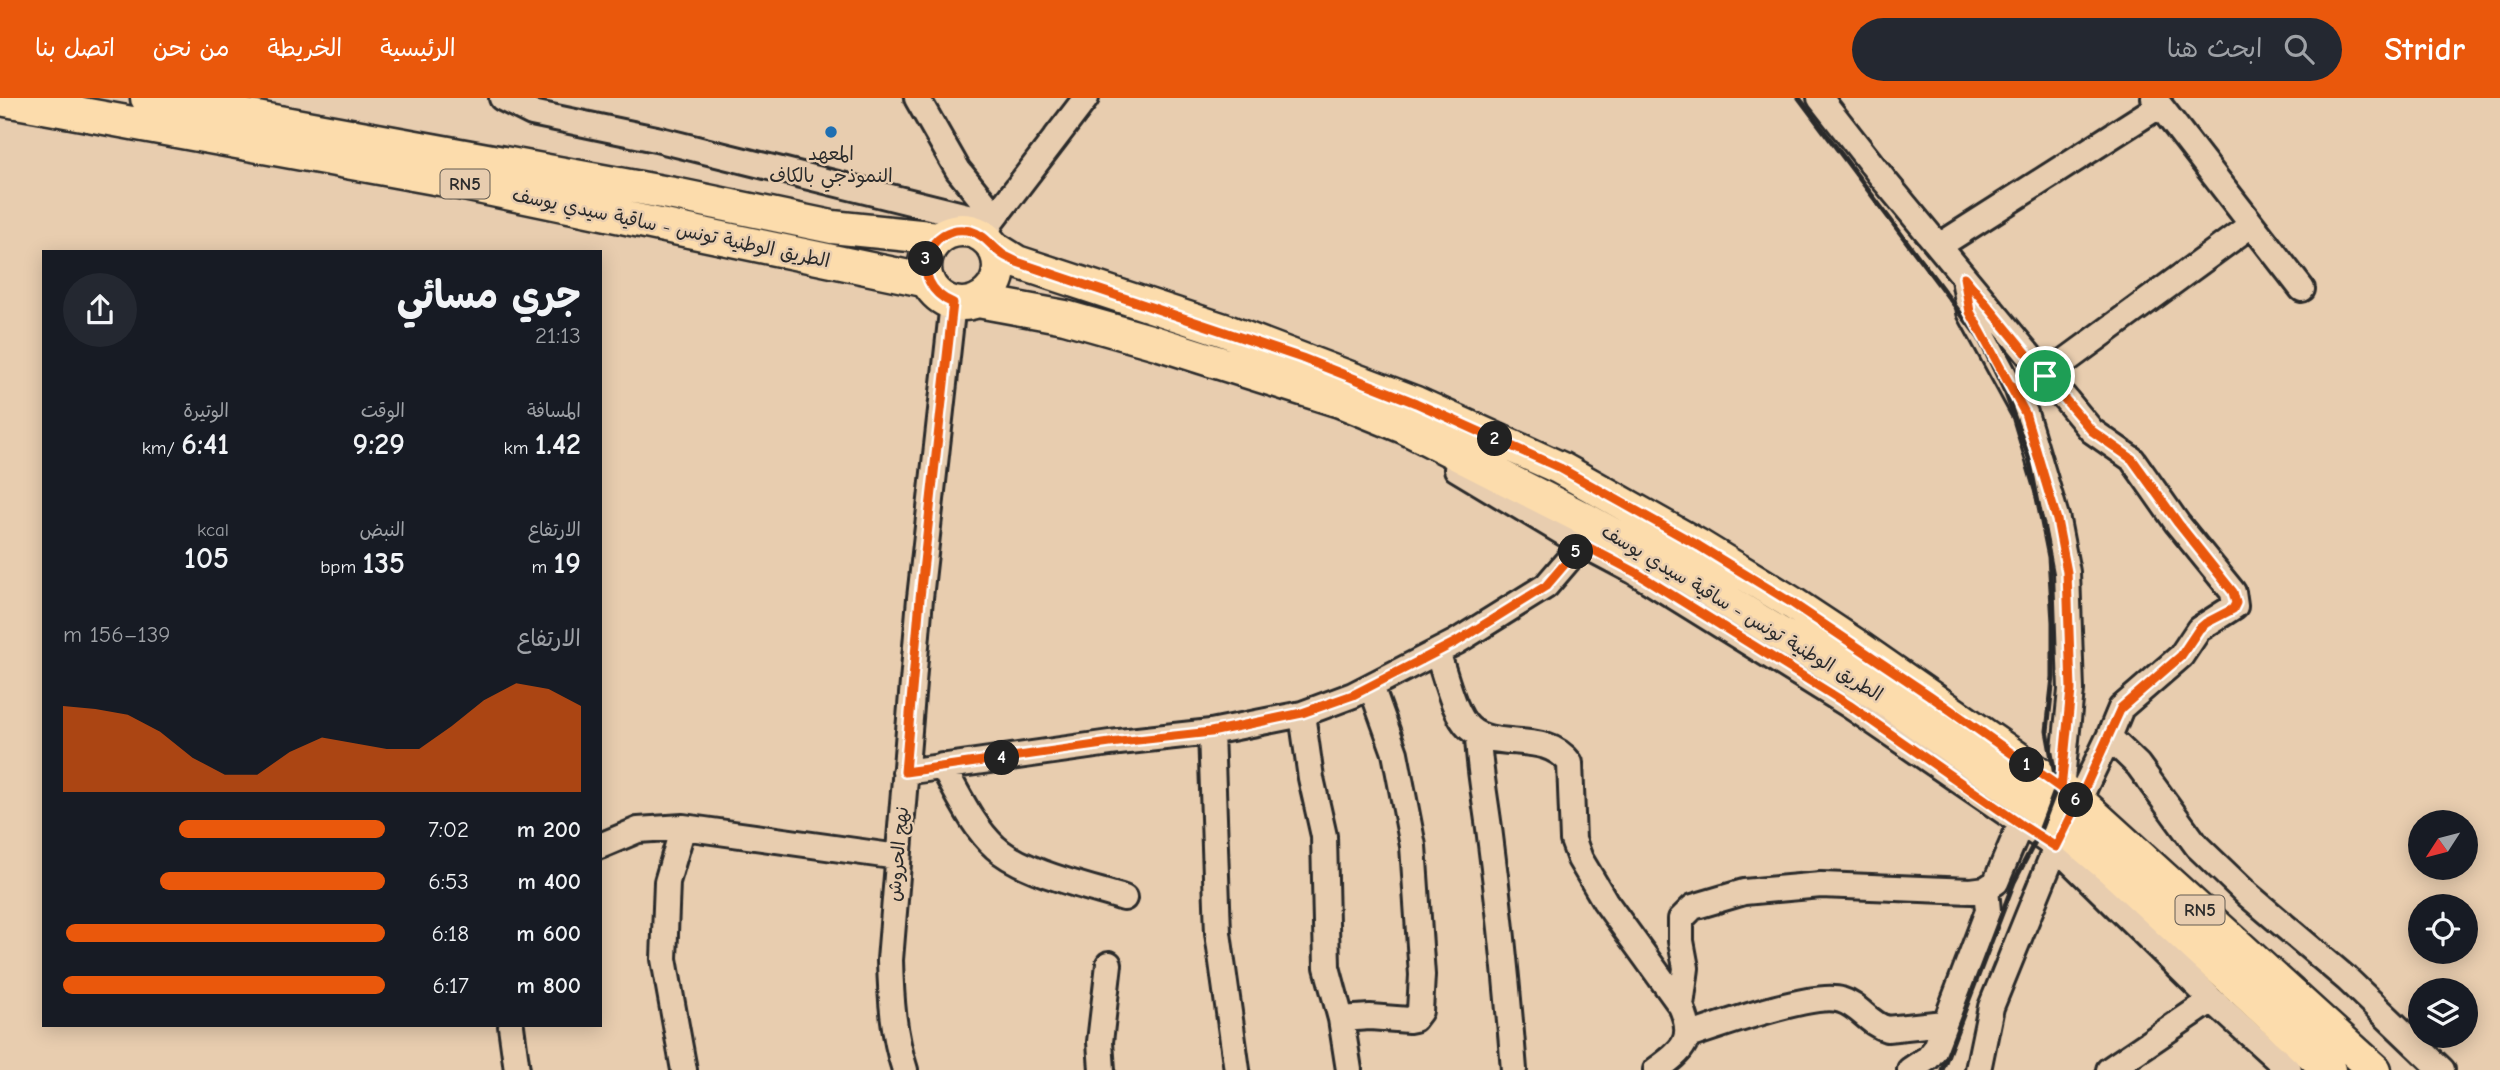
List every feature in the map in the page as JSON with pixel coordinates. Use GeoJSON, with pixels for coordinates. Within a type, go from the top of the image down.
{"type":"FeatureCollection","features":[{"type":"Feature","properties":{"kind":"main road","name":"الطريق الوطنية تونس - ساقية سيدي يوسف"},"geometry":{"type":"LineString","coordinates":[[147,98],[666,193],[832,227],[939,239]]}},
{"type":"Feature","properties":{"kind":"main road","name":"الطريق الوطنية تونس - ساقية سيدي يوسف"},"geometry":{"type":"LineString","coordinates":[[0,99],[440,179],[928,281]]}},
{"type":"Feature","properties":{"kind":"main road","name":"الطريق الوطنية تونس - ساقية سيدي يوسف"},"geometry":{"type":"LineString","coordinates":[[991,230],[1004,256],[1017,262],[1224,330],[1416,403],[1560,468],[1699,546],[1792,603],[2375,1070]]}},
{"type":"Feature","properties":{"kind":"main road","name":"RN5"},"geometry":{"type":"LineString","coordinates":[[939,239],[953,231],[991,230]]}},
{"type":"Feature","properties":{"kind":"main road"},"geometry":{"type":"LineString","coordinates":[[966,302],[989,294],[996,283],[1000,271],[999,258],[991,230]]}},
{"type":"Feature","properties":{"kind":"main road"},"geometry":{"type":"LineString","coordinates":[[928,281],[926,258],[939,239]]}},
{"type":"Feature","properties":{"kind":"main road","name":"RN5"},"geometry":{"type":"LineString","coordinates":[[928,281],[943,299],[966,302]]}},
{"type":"Feature","properties":{"kind":"main road","name":"الطريق الوطنية تونس - ساقية سيدي يوسف"},"geometry":{"type":"LineString","coordinates":[[966,302],[1065,317],[1340,401],[1404,427],[1634,545],[1879,695],[2050,810],[2329,1070]]}},
{"type":"Feature","properties":{"kind":"street"},"geometry":{"type":"LineString","coordinates":[[502,98],[532,113],[656,139],[991,230]]}},
{"type":"Feature","properties":{"kind":"street"},"geometry":{"type":"LineString","coordinates":[[917,98],[991,230]]}},
{"type":"Feature","properties":{"kind":"street"},"geometry":{"type":"LineString","coordinates":[[991,230],[1086,98]]}},
{"type":"Feature","properties":{"kind":"street"},"geometry":{"type":"LineString","coordinates":[[1681,1006],[1686,968],[1681,941],[1681,919],[1693,907],[1702,903],[1744,892],[1821,885],[1959,891],[1986,889],[1996,882],[2109,737],[2121,708],[2181,656],[2199,629],[2235,606],[2236,598],[2132,459],[2092,431],[1820,98]]}},
{"type":"Feature","properties":{"kind":"street"},"geometry":{"type":"LineString","coordinates":[[1939,246],[2157,102],[2302,289]]}},
{"type":"Feature","properties":{"kind":"street"},"geometry":{"type":"LineString","coordinates":[[2045,376],[2251,225]]}},
{"type":"Feature","properties":{"kind":"street"},"geometry":{"type":"LineString","coordinates":[[1964,277],[1970,312],[2025,413],[2057,520],[2067,572],[2071,690],[2050,810],[1991,1007],[1978,1070]]}},
{"type":"Feature","properties":{"kind":"street","name":"نهج الحروش"},"geometry":{"type":"LineString","coordinates":[[905,1070],[898,1050],[892,1016],[890,960],[898,857],[920,598],[966,302]]}},
{"type":"Feature","properties":{"kind":"street"},"geometry":{"type":"LineString","coordinates":[[1404,427],[1443,460],[1582,544],[1635,572],[1849,705],[2050,810],[2212,1000],[2289,1070]]}},
{"type":"Feature","properties":{"kind":"street"},"geometry":{"type":"LineString","coordinates":[[905,772],[1110,743],[1211,732],[1302,713],[1353,695],[1437,652],[1546,586],[1582,544]]}},
{"type":"Feature","properties":{"kind":"street"},"geometry":{"type":"LineString","coordinates":[[1437,652],[1457,709],[1467,726],[1478,735],[1520,740],[1553,748],[1570,762],[1573,840],[1580,859],[1605,901],[1681,1006],[1688,1023],[1688,1036],[1681,1049],[1656,1070]]}},
{"type":"Feature","properties":{"kind":"street"},"geometry":{"type":"LineString","coordinates":[[1341,1019],[1370,1017],[1409,1020],[1414,1019],[1420,1011],[1422,975],[1413,846],[1395,753],[1371,686]]}},
{"type":"Feature","properties":{"kind":"street"},"geometry":{"type":"LineString","coordinates":[[1302,713],[1311,778],[1324,836],[1327,967],[1341,1019],[1349,1070]]}},
{"type":"Feature","properties":{"kind":"street"},"geometry":{"type":"LineString","coordinates":[[1211,732],[1218,933],[1237,1070]]}},
{"type":"Feature","properties":{"kind":"street"},"geometry":{"type":"LineString","coordinates":[[1478,735],[1482,790],[1490,832],[1509,1001],[1514,1070]]}},
{"type":"Feature","properties":{"kind":"street"},"geometry":{"type":"LineString","coordinates":[[2109,737],[2138,765],[2197,846],[2248,895],[2347,979],[2442,1070]]}},
{"type":"Feature","properties":{"kind":"street"},"geometry":{"type":"LineString","coordinates":[[942,766],[971,816],[995,848],[1016,861],[1051,875],[1125,898]]}},
{"type":"Feature","properties":{"kind":"street"},"geometry":{"type":"LineString","coordinates":[[602,845],[638,830],[683,827],[898,857]]}},
{"type":"Feature","properties":{"kind":"street"},"geometry":{"type":"LineString","coordinates":[[683,827],[667,882],[664,960],[684,1070]]}},
{"type":"Feature","properties":{"kind":"street"},"geometry":{"type":"LineString","coordinates":[[1910,1070],[1928,1058],[1936,1048],[1988,911],[1986,889]]}},
{"type":"Feature","properties":{"kind":"street"},"geometry":{"type":"LineString","coordinates":[[1102,1070],[1100,1042],[1109,964]]}},
{"type":"Feature","properties":{"kind":"street"},"geometry":{"type":"LineString","coordinates":[[1688,1036],[1778,1008],[1834,998],[1849,1002],[1880,1027],[1887,1029],[1944,1023]]}},
{"type":"Feature","properties":{"kind":"street"},"geometry":{"type":"LineString","coordinates":[[2109,1070],[2212,1000]]}},
{"type":"Feature","properties":{"kind":"street"},"geometry":{"type":"LineString","coordinates":[[511,1027],[517,1070]]}},
{"type":"Feature","properties":{"kind":"railway"},"geometry":{"type":"LineString","coordinates":[[1799,98],[1979,338],[2006,394],[2029,458],[2049,557],[2053,677],[2047,731],[2057,786],[2038,836],[2014,882],[1942,1070]]}},
{"type":"Feature","properties":{"kind":"place","name":"المعهد النموذجي بالكاف"},"geometry":{"type":"Point","coordinates":[831,132]}},
{"type":"Feature","properties":{"kind":"route"},"geometry":{"type":"LineString","coordinates":[[2045,376],[1964,277],[1970,312],[2025,413],[2057,520],[2067,572],[2071,690],[2061,789],[2079,801],[2056,847],[1849,705],[1635,572],[1582,544],[1546,586],[1456,642],[1353,695],[1302,713],[1211,732],[1110,743],[905,772],[920,598],[953,303],[943,299],[928,281],[926,258],[939,239],[953,231],[970,230],[985,237],[1004,256],[1017,262],[1224,330],[1369,384],[1560,468],[1699,546],[1792,603],[1929,695],[2043,775],[2057,786],[2079,801],[2121,708],[2186,651],[2199,629],[2233,609],[2236,598],[2132,459],[2092,431],[2045,376]]}}]}
